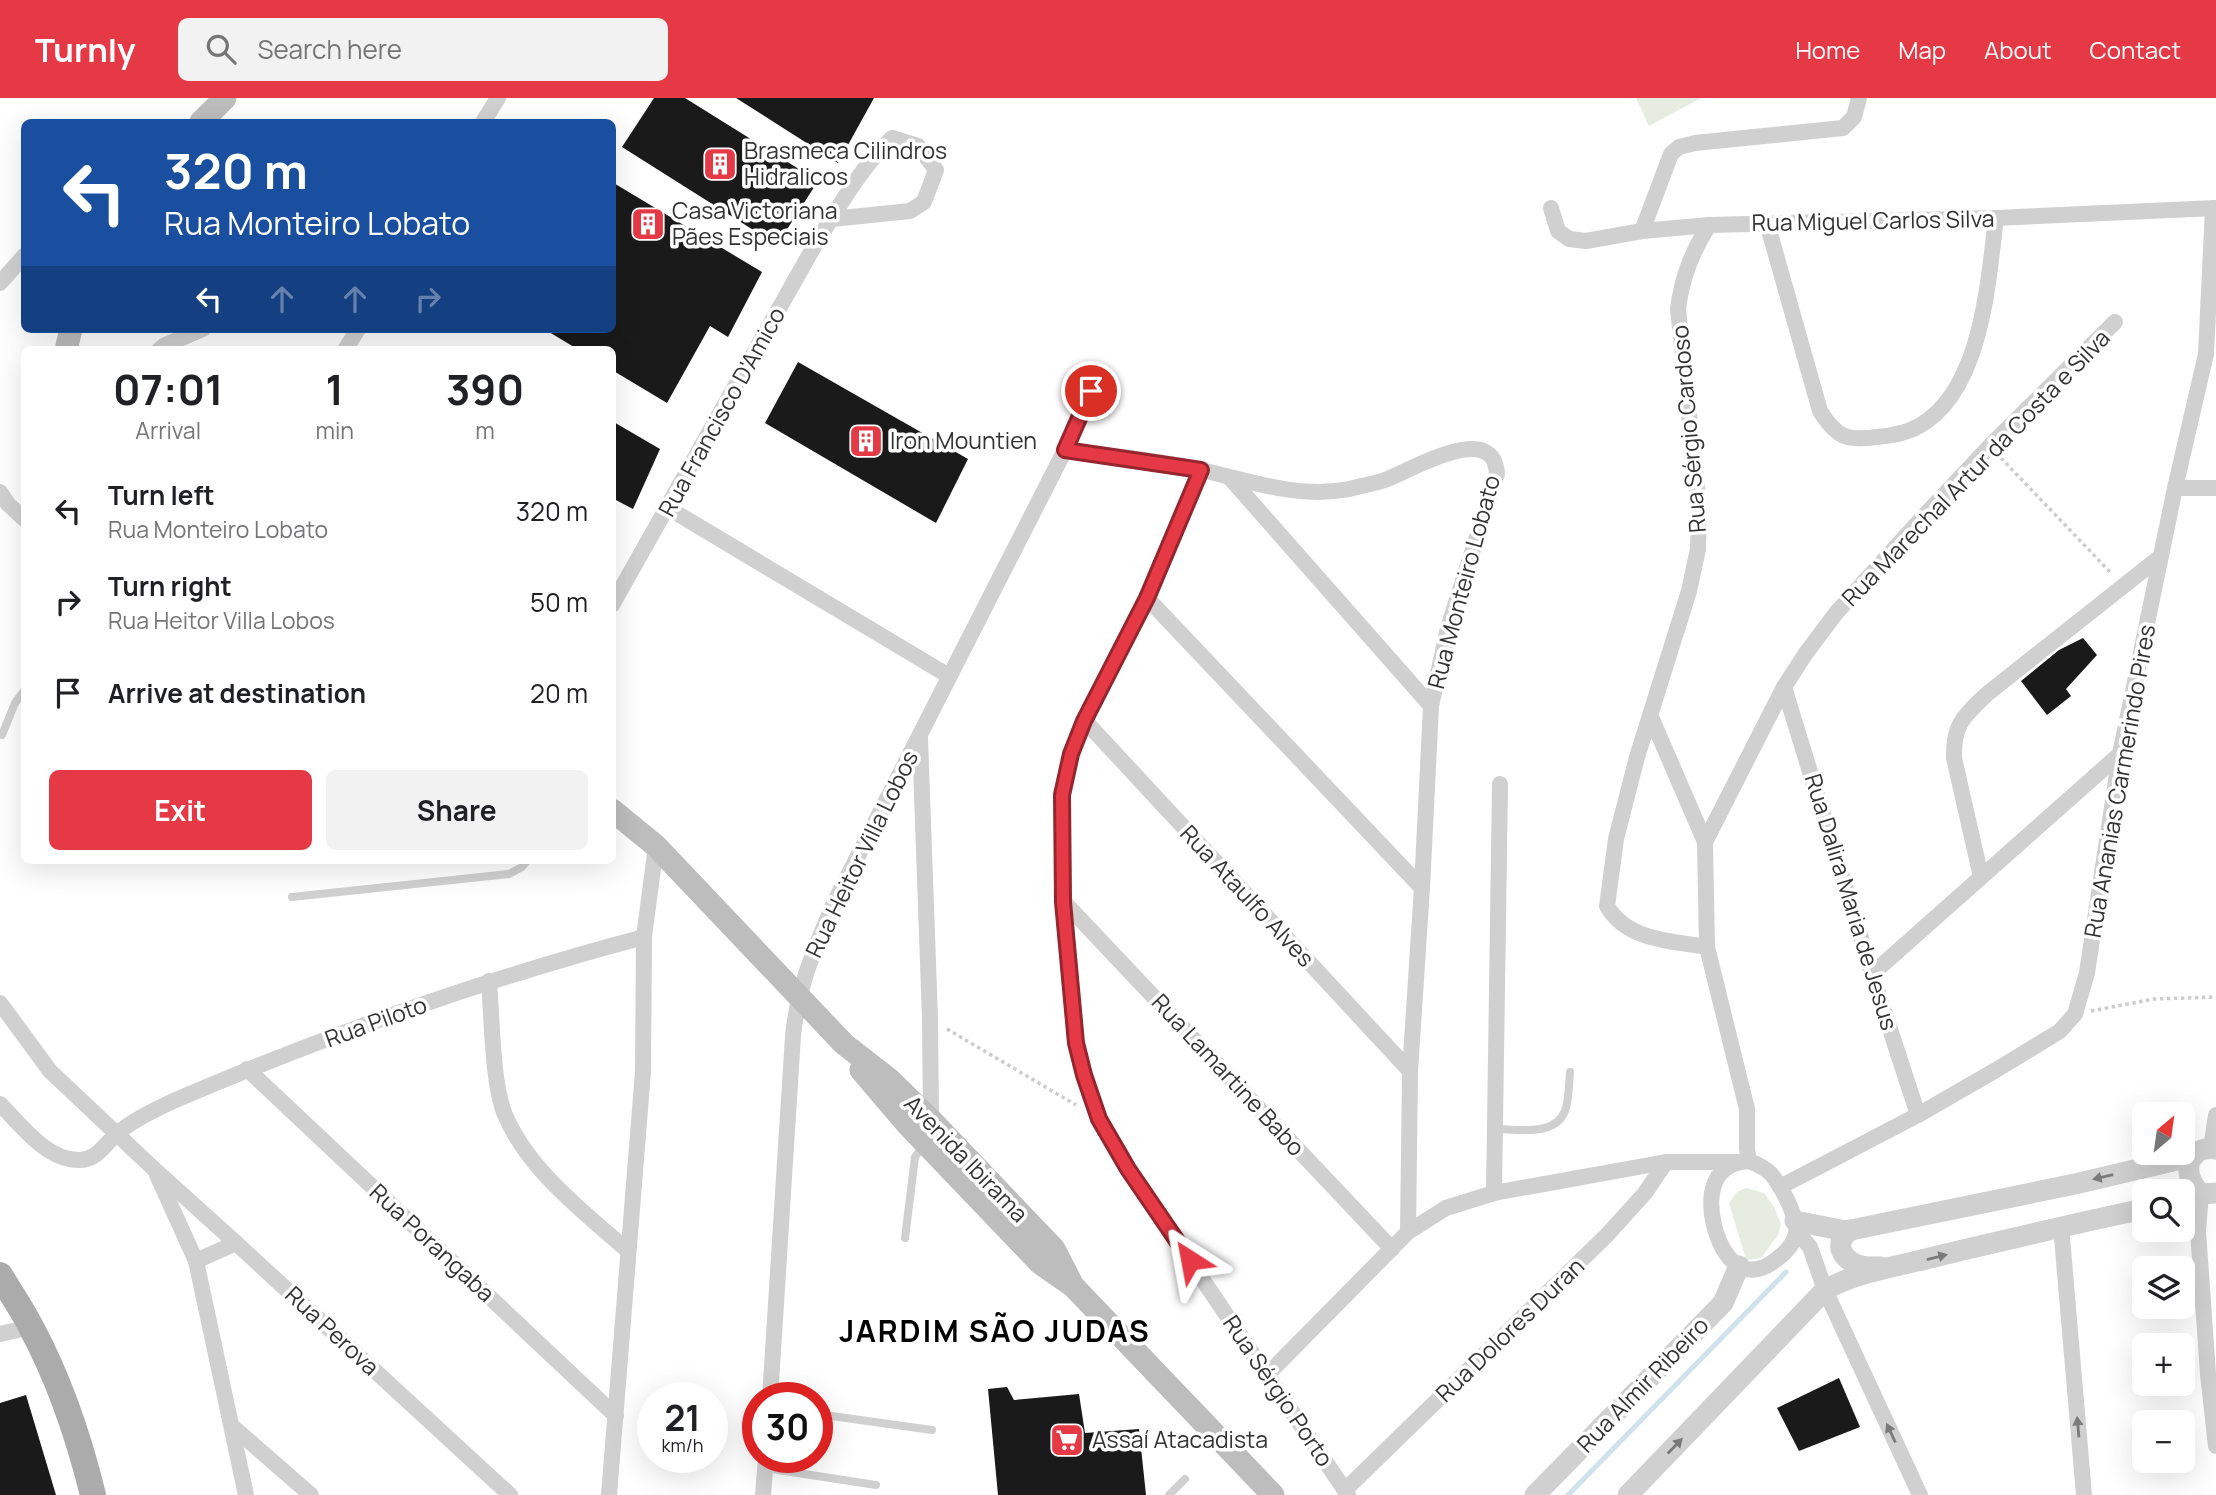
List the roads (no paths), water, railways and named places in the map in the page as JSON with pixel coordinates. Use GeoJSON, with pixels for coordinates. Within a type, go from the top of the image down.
{"type":"FeatureCollection","features":[{"type":"Feature","properties":{"kind":"main road"},"geometry":{"type":"LineString","coordinates":[[204,119],[225,98]]}},
{"type":"Feature","properties":{"kind":"main road","name":"Avenida Ibirama"},"geometry":{"type":"LineString","coordinates":[[616,813],[656,846],[844,1044],[888,1079],[930,1120],[1054,1249],[1073,1286]]}},
{"type":"Feature","properties":{"kind":"main road","name":"Avenida Ibirama"},"geometry":{"type":"LineString","coordinates":[[844,1044],[861,1070],[925,1143],[1040,1263],[1073,1286],[1273,1495]]}},
{"type":"Feature","properties":{"kind":"main road"},"geometry":{"type":"LineString","coordinates":[[0,1275],[31,1327],[51,1370],[80,1446],[93,1495]]}},
{"type":"Feature","properties":{"kind":"street"},"geometry":{"type":"LineString","coordinates":[[485,119],[498,98]]}},
{"type":"Feature","properties":{"kind":"street"},"geometry":{"type":"LineString","coordinates":[[1642,231],[1666,165],[1671,154],[1679,147],[1695,143],[1843,128],[1854,117],[1859,98]]}},
{"type":"Feature","properties":{"kind":"street","name":"Rua Francisco D'Amico"},"geometry":{"type":"LineString","coordinates":[[616,598],[811,252],[832,219],[875,153],[892,138],[918,146],[936,170],[924,202],[910,211],[832,219]]}},
{"type":"Feature","properties":{"kind":"street","name":"Rua Miguel Carlos Silva"},"geometry":{"type":"LineString","coordinates":[[1551,208],[1558,231],[1569,239],[1586,241],[1642,231],[1709,225],[1996,218],[2214,208]]}},
{"type":"Feature","properties":{"kind":"street","name":"Rua Ananias Carmerindo Pires"},"geometry":{"type":"LineString","coordinates":[[1919,1115],[2060,1031],[2076,1014],[2087,974],[2120,754],[2160,556],[2175,488],[2211,354],[2214,208]]}},
{"type":"Feature","properties":{"kind":"street"},"geometry":{"type":"LineString","coordinates":[[1767,223],[1820,411],[1831,429],[1847,438],[1865,439],[1887,436],[1918,426],[1937,412],[1954,391],[1978,338],[1996,218]]}},
{"type":"Feature","properties":{"kind":"street","name":"Rua Sérgio Cardoso"},"geometry":{"type":"LineString","coordinates":[[1707,947],[1636,933],[1623,926],[1608,906],[1616,839],[1637,757],[1689,591],[1698,549],[1699,508],[1678,309],[1681,284],[1688,263],[1709,225]]}},
{"type":"Feature","properties":{"kind":"street"},"geometry":{"type":"LineString","coordinates":[[0,283],[21,259]]}},
{"type":"Feature","properties":{"kind":"street","name":"Rua Marechal Artur da Costa e Silva"},"geometry":{"type":"LineString","coordinates":[[1744,1161],[1747,1149],[1747,1109],[1707,947],[1705,842],[1784,687],[1836,613],[1990,446],[2115,322]]}},
{"type":"Feature","properties":{"kind":"street"},"geometry":{"type":"LineString","coordinates":[[164,346],[194,333]]}},
{"type":"Feature","properties":{"kind":"street","name":"Rua Heitor Villa Lobos"},"geometry":{"type":"LineString","coordinates":[[770,1382],[798,996],[833,905],[1065,450],[1091,391]]}},
{"type":"Feature","properties":{"kind":"street","name":"Rua Monteiro Lobato"},"geometry":{"type":"LineString","coordinates":[[1065,450],[1201,470],[1311,493],[1384,481],[1460,449],[1479,449],[1491,457],[1496,466],[1497,474],[1448,628],[1431,706],[1410,1071],[1408,1232]]}},
{"type":"Feature","properties":{"kind":"street","name":"Rua Sérgio Porto"},"geometry":{"type":"LineString","coordinates":[[1201,470],[1147,598],[1084,721],[1071,754],[1062,795],[1063,902],[1076,1043],[1099,1119],[1128,1169],[1347,1493]]}},
{"type":"Feature","properties":{"kind":"street"},"geometry":{"type":"LineString","coordinates":[[1230,478],[1431,706]]}},
{"type":"Feature","properties":{"kind":"street"},"geometry":{"type":"LineString","coordinates":[[2175,488],[2216,488]]}},
{"type":"Feature","properties":{"kind":"street"},"geometry":{"type":"LineString","coordinates":[[0,492],[21,516]]}},
{"type":"Feature","properties":{"kind":"street"},"geometry":{"type":"LineString","coordinates":[[668,508],[949,676]]}},
{"type":"Feature","properties":{"kind":"street"},"geometry":{"type":"LineString","coordinates":[[1981,877],[1954,758],[1956,729],[1967,713],[1987,694],[2160,556]]}},
{"type":"Feature","properties":{"kind":"street"},"geometry":{"type":"LineString","coordinates":[[1147,598],[1422,888]]}},
{"type":"Feature","properties":{"kind":"street","name":"Rua Dalira Maria de Jesus"},"geometry":{"type":"LineString","coordinates":[[1784,687],[1872,974],[1919,1115]]}},
{"type":"Feature","properties":{"kind":"street"},"geometry":{"type":"LineString","coordinates":[[1651,717],[1705,842]]}},
{"type":"Feature","properties":{"kind":"street","name":"Rua Ataulfo Alves"},"geometry":{"type":"LineString","coordinates":[[1084,721],[1410,1071]]}},
{"type":"Feature","properties":{"kind":"street"},"geometry":{"type":"LineString","coordinates":[[920,736],[930,1019],[930,1120]]}},
{"type":"Feature","properties":{"kind":"street"},"geometry":{"type":"LineString","coordinates":[[1872,974],[2120,754]]}},
{"type":"Feature","properties":{"kind":"street"},"geometry":{"type":"LineString","coordinates":[[1494,1193],[1500,784]]}},
{"type":"Feature","properties":{"kind":"street"},"geometry":{"type":"LineString","coordinates":[[609,1495],[643,1072],[644,937],[656,846]]}},
{"type":"Feature","properties":{"kind":"street","name":"Rua Lamartine Babo"},"geometry":{"type":"LineString","coordinates":[[1063,902],[1392,1249]]}},
{"type":"Feature","properties":{"kind":"street","name":"Rua Piloto"},"geometry":{"type":"LineString","coordinates":[[0,1104],[44,1146],[61,1157],[80,1160],[94,1157],[117,1133],[169,1103],[247,1069],[489,981],[644,937]]}},
{"type":"Feature","properties":{"kind":"street"},"geometry":{"type":"LineString","coordinates":[[489,981],[497,1076],[505,1114],[533,1159],[564,1192],[628,1251]]}},
{"type":"Feature","properties":{"kind":"street","name":"Rua Perova"},"geometry":{"type":"LineString","coordinates":[[0,1003],[50,1071],[510,1495]]}},
{"type":"Feature","properties":{"kind":"street","name":"Rua Porangaba"},"geometry":{"type":"LineString","coordinates":[[247,1069],[617,1416]]}},
{"type":"Feature","properties":{"kind":"street"},"geometry":{"type":"LineString","coordinates":[[1780,1187],[1919,1115]]}},
{"type":"Feature","properties":{"kind":"street"},"geometry":{"type":"LineString","coordinates":[[2216,1122],[2207,1151],[2189,1162],[2188,1174],[2200,1195],[2198,1231],[2216,1446]]}},
{"type":"Feature","properties":{"kind":"street"},"geometry":{"type":"LineString","coordinates":[[1796,1226],[1850,1230],[2075,1184],[2207,1151]]}},
{"type":"Feature","properties":{"kind":"street"},"geometry":{"type":"LineString","coordinates":[[1267,1375],[1408,1232],[1446,1208],[1494,1193],[1666,1161],[1744,1161],[1771,1174],[1780,1187],[1796,1226],[1810,1247],[1822,1285],[1920,1495]]}},
{"type":"Feature","properties":{"kind":"street","name":"Rua Dolores Duran"},"geometry":{"type":"LineString","coordinates":[[1347,1493],[1606,1235],[1645,1193],[1666,1161]]}},
{"type":"Feature","properties":{"kind":"street"},"geometry":{"type":"LineString","coordinates":[[1694,1161],[1705,1172],[1711,1191],[1712,1214],[1718,1239],[1730,1260],[1739,1266],[1760,1269],[1772,1264],[1791,1244],[1796,1226]]}},
{"type":"Feature","properties":{"kind":"street"},"geometry":{"type":"LineString","coordinates":[[1711,1191],[1723,1172],[1744,1161]]}},
{"type":"Feature","properties":{"kind":"street"},"geometry":{"type":"LineString","coordinates":[[154,1169],[196,1261],[246,1495]]}},
{"type":"Feature","properties":{"kind":"street"},"geometry":{"type":"LineString","coordinates":[[1628,1495],[1822,1285],[2061,1226],[2132,1211]]}},
{"type":"Feature","properties":{"kind":"street"},"geometry":{"type":"LineString","coordinates":[[2061,1226],[2084,1495]]}},
{"type":"Feature","properties":{"kind":"street"},"geometry":{"type":"LineString","coordinates":[[1850,1230],[1840,1241],[1840,1249],[1846,1259],[1859,1266],[1895,1267]]}},
{"type":"Feature","properties":{"kind":"street"},"geometry":{"type":"LineString","coordinates":[[196,1261],[236,1243]]}},
{"type":"Feature","properties":{"kind":"street","name":"Rua Almir Ribeiro"},"geometry":{"type":"LineString","coordinates":[[1535,1495],[1723,1303],[1739,1266]]}},
{"type":"Feature","properties":{"kind":"street"},"geometry":{"type":"LineString","coordinates":[[0,1334],[31,1327]]}},
{"type":"Feature","properties":{"kind":"street"},"geometry":{"type":"LineString","coordinates":[[233,1427],[311,1495]]}},
{"type":"Feature","properties":{"kind":"street"},"geometry":{"type":"LineString","coordinates":[[763,1495],[764,1473]]}},
{"type":"Feature","properties":{"kind":"lane"},"geometry":{"type":"LineString","coordinates":[[2,735],[21,695]]}},
{"type":"Feature","properties":{"kind":"lane"},"geometry":{"type":"LineString","coordinates":[[292,897],[509,874],[524,864]]}},
{"type":"Feature","properties":{"kind":"lane"},"geometry":{"type":"LineString","coordinates":[[1495,1129],[1549,1128],[1559,1121],[1566,1109],[1570,1072]]}},
{"type":"Feature","properties":{"kind":"lane"},"geometry":{"type":"LineString","coordinates":[[905,1238],[915,1157],[925,1143],[930,1120]]}},
{"type":"Feature","properties":{"kind":"lane"},"geometry":{"type":"LineString","coordinates":[[833,1416],[932,1430]]}},
{"type":"Feature","properties":{"kind":"lane"},"geometry":{"type":"LineString","coordinates":[[815,1473],[876,1485]]}},
{"type":"Feature","properties":{"kind":"lane"},"geometry":{"type":"LineString","coordinates":[[1169,1495],[1185,1479]]}},
{"type":"Feature","properties":{"kind":"waterway"},"geometry":{"type":"LineString","coordinates":[[1568,1495],[1786,1272]]}},
{"type":"Feature","properties":{"kind":"place","name":"Brasmeca Cilindros Hidralicos"},"geometry":{"type":"Point","coordinates":[720,164]}},
{"type":"Feature","properties":{"kind":"place","name":"Casa Victoriana Pães Especiais"},"geometry":{"type":"Point","coordinates":[648,224]}},
{"type":"Feature","properties":{"kind":"place","name":"Iron Mountien"},"geometry":{"type":"Point","coordinates":[866,441]}},
{"type":"Feature","properties":{"kind":"place","name":"Assaí Atacadista"},"geometry":{"type":"Point","coordinates":[1067,1440]}},
{"type":"Feature","properties":{"kind":"district","name":"JARDIM SÃO JUDAS"},"geometry":{"type":"Point","coordinates":[995,1332]}}]}
